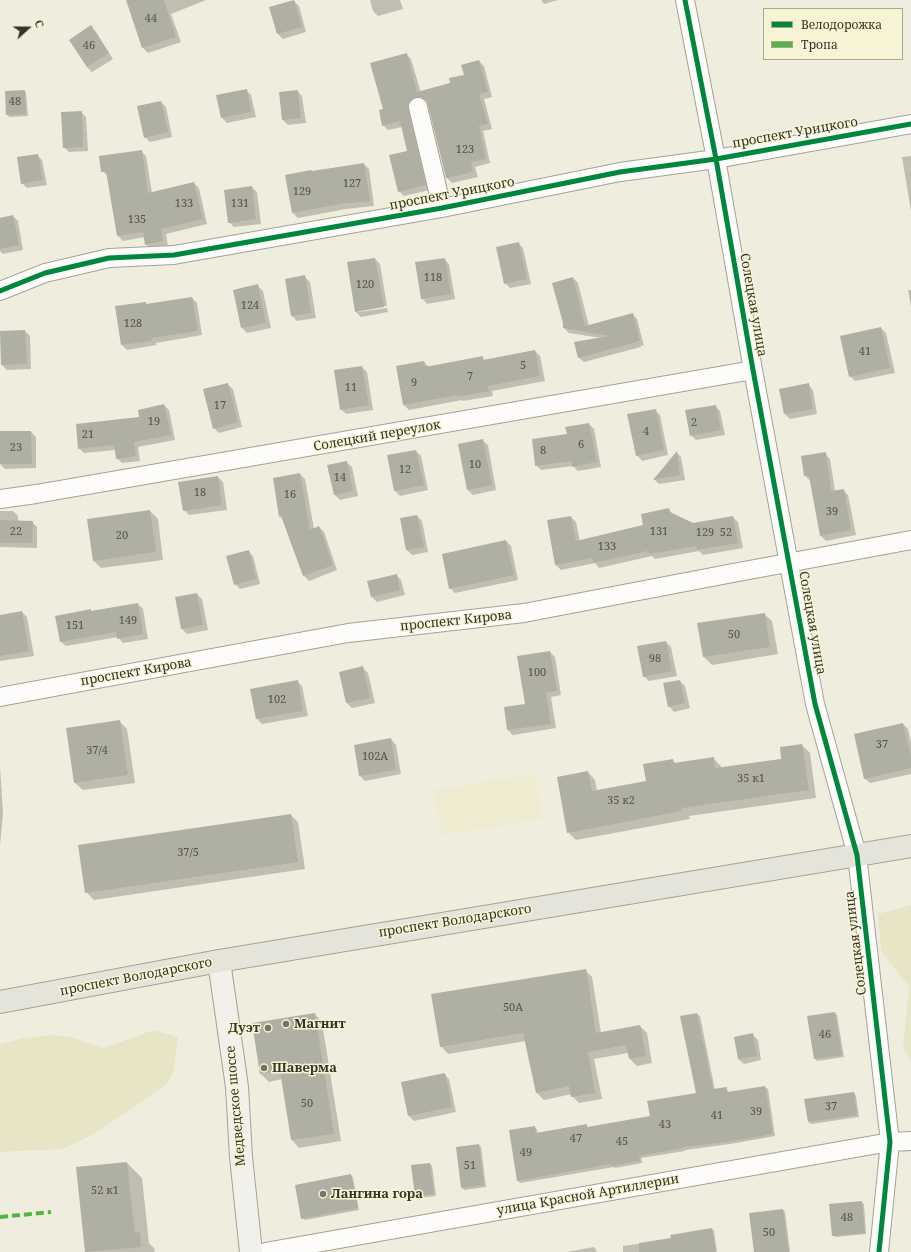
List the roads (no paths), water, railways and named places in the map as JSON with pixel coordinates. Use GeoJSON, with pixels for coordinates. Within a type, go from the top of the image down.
{"type":"FeatureCollection","features":[{"type":"Feature","properties":{"kind":"main road","name":"проспект Володарского"},"geometry":{"type":"LineString","coordinates":[[0,1002],[219,960],[911,846]]}},
{"type":"Feature","properties":{"kind":"main road","name":"Медведское шоссе"},"geometry":{"type":"LineString","coordinates":[[219,960],[237,1087],[241,1157],[251,1252]]}},
{"type":"Feature","properties":{"kind":"street","name":"Солецкая улица"},"geometry":{"type":"LineString","coordinates":[[685,0],[716,159],[753,370],[815,704],[857,855],[890,1142],[879,1252]]}},
{"type":"Feature","properties":{"kind":"street"},"geometry":{"type":"LineString","coordinates":[[418,107],[442,208]]}},
{"type":"Feature","properties":{"kind":"street","name":"проспект Урицкого"},"geometry":{"type":"LineString","coordinates":[[0,291],[45,273],[109,258],[174,255],[442,208],[620,172],[716,159],[911,124]]}},
{"type":"Feature","properties":{"kind":"street","name":"Солецкий переулок"},"geometry":{"type":"LineString","coordinates":[[0,499],[44,493],[753,370]]}},
{"type":"Feature","properties":{"kind":"street","name":"проспект Кирова"},"geometry":{"type":"LineString","coordinates":[[0,697],[348,633],[524,613],[911,540]]}},
{"type":"Feature","properties":{"kind":"street","name":"улица Красной Артиллерии"},"geometry":{"type":"LineString","coordinates":[[265,1252],[890,1142],[911,1140]]}},
{"type":"Feature","properties":{"kind":"place","name":"Магнит"},"geometry":{"type":"Point","coordinates":[286,1024]}},
{"type":"Feature","properties":{"kind":"place","name":"Дуэт"},"geometry":{"type":"Point","coordinates":[268,1028]}},
{"type":"Feature","properties":{"kind":"place","name":"Шаверма"},"geometry":{"type":"Point","coordinates":[264,1068]}},
{"type":"Feature","properties":{"kind":"place","name":"Лангина гора"},"geometry":{"type":"Point","coordinates":[323,1194]}}]}
